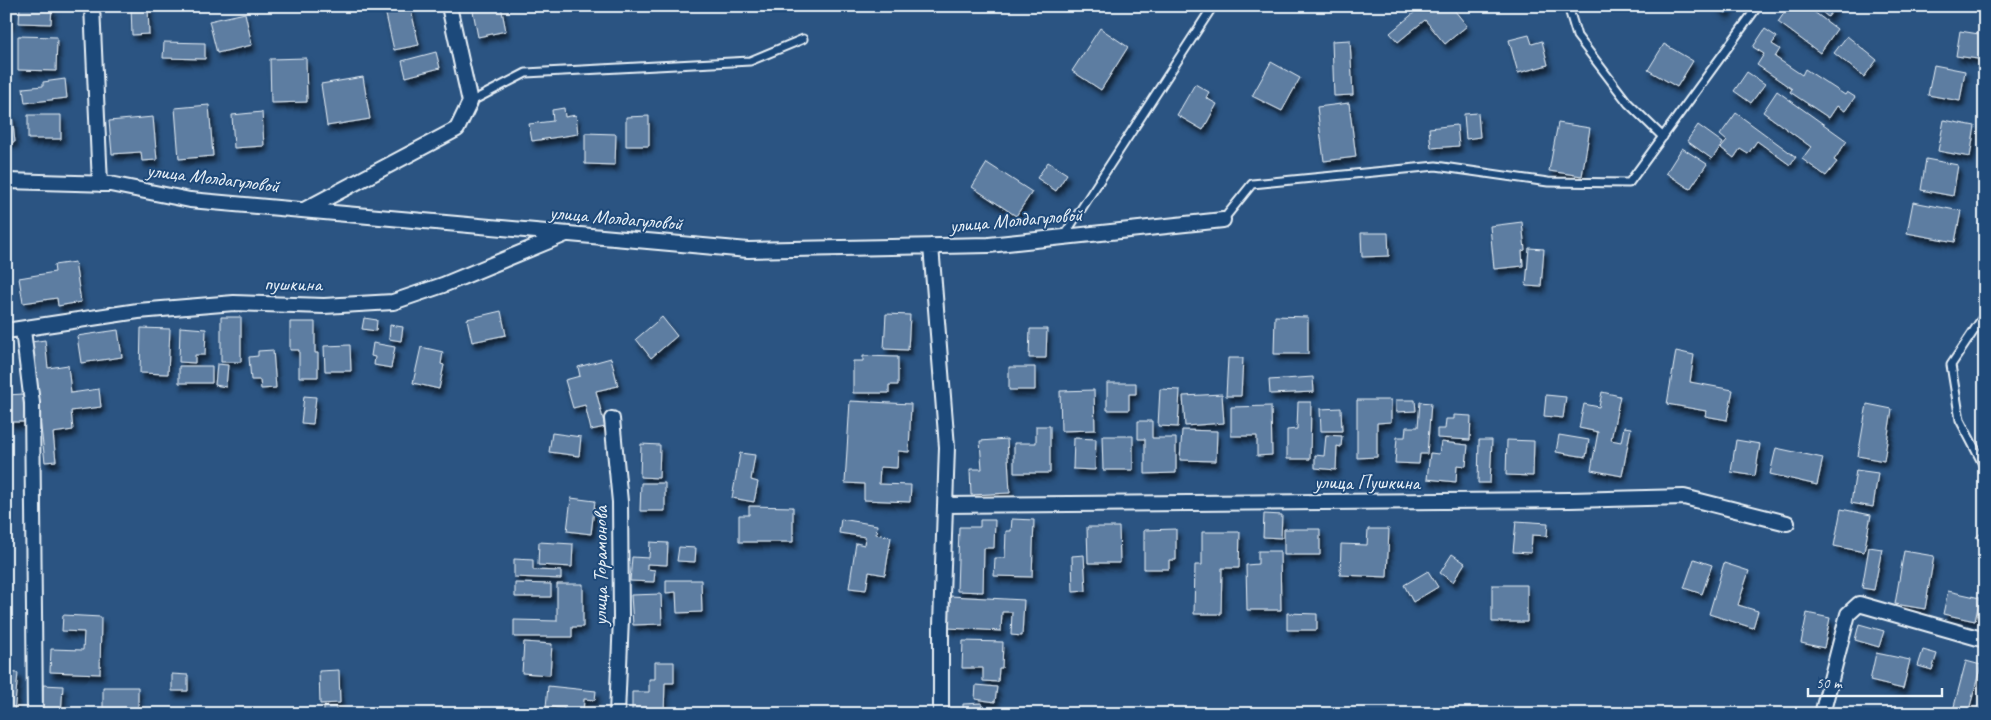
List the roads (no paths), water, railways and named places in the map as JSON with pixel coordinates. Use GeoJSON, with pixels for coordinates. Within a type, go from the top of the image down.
{"type":"FeatureCollection","features":[{"type":"Feature","properties":{"kind":"street"},"geometry":{"type":"LineString","coordinates":[[92,6],[100,184]]}},
{"type":"Feature","properties":{"kind":"street"},"geometry":{"type":"LineString","coordinates":[[306,209],[457,129],[470,102],[449,6]]}},
{"type":"Feature","properties":{"kind":"street","name":"улица Молдагуловой"},"geometry":{"type":"LineString","coordinates":[[6,181],[110,184],[190,200],[748,250],[989,245],[1223,220]]}},
{"type":"Feature","properties":{"kind":"street","name":"пушкина"},"geometry":{"type":"LineString","coordinates":[[6,331],[23,330],[138,311],[234,303],[324,306],[393,302],[443,285],[568,234]]}},
{"type":"Feature","properties":{"kind":"street"},"geometry":{"type":"LineString","coordinates":[[931,246],[947,447],[941,625],[941,714]]}},
{"type":"Feature","properties":{"kind":"street"},"geometry":{"type":"LineString","coordinates":[[23,330],[32,403],[35,714]]}},
{"type":"Feature","properties":{"kind":"street","name":"улица Торамонова"},"geometry":{"type":"LineString","coordinates":[[612,419],[620,502],[621,618],[617,714]]}},
{"type":"Feature","properties":{"kind":"street","name":"улица Пушкина"},"geometry":{"type":"LineString","coordinates":[[945,505],[1570,500],[1684,497],[1786,523]]}},
{"type":"Feature","properties":{"kind":"street"},"geometry":{"type":"LineString","coordinates":[[1822,714],[1848,614],[1859,604],[1985,640]]}},
{"type":"Feature","properties":{"kind":"lane"},"geometry":{"type":"LineString","coordinates":[[1063,237],[1213,6]]}},
{"type":"Feature","properties":{"kind":"lane"},"geometry":{"type":"LineString","coordinates":[[1568,6],[1576,36],[1628,103],[1663,137]]}},
{"type":"Feature","properties":{"kind":"lane"},"geometry":{"type":"LineString","coordinates":[[1223,220],[1252,184],[1436,166],[1548,182],[1629,183],[1758,6]]}},
{"type":"Feature","properties":{"kind":"lane"},"geometry":{"type":"LineString","coordinates":[[470,102],[526,73],[750,61],[804,39]]}},
{"type":"Feature","properties":{"kind":"lane"},"geometry":{"type":"LineString","coordinates":[[1985,314],[1951,365],[1960,420],[1985,468]]}}]}
